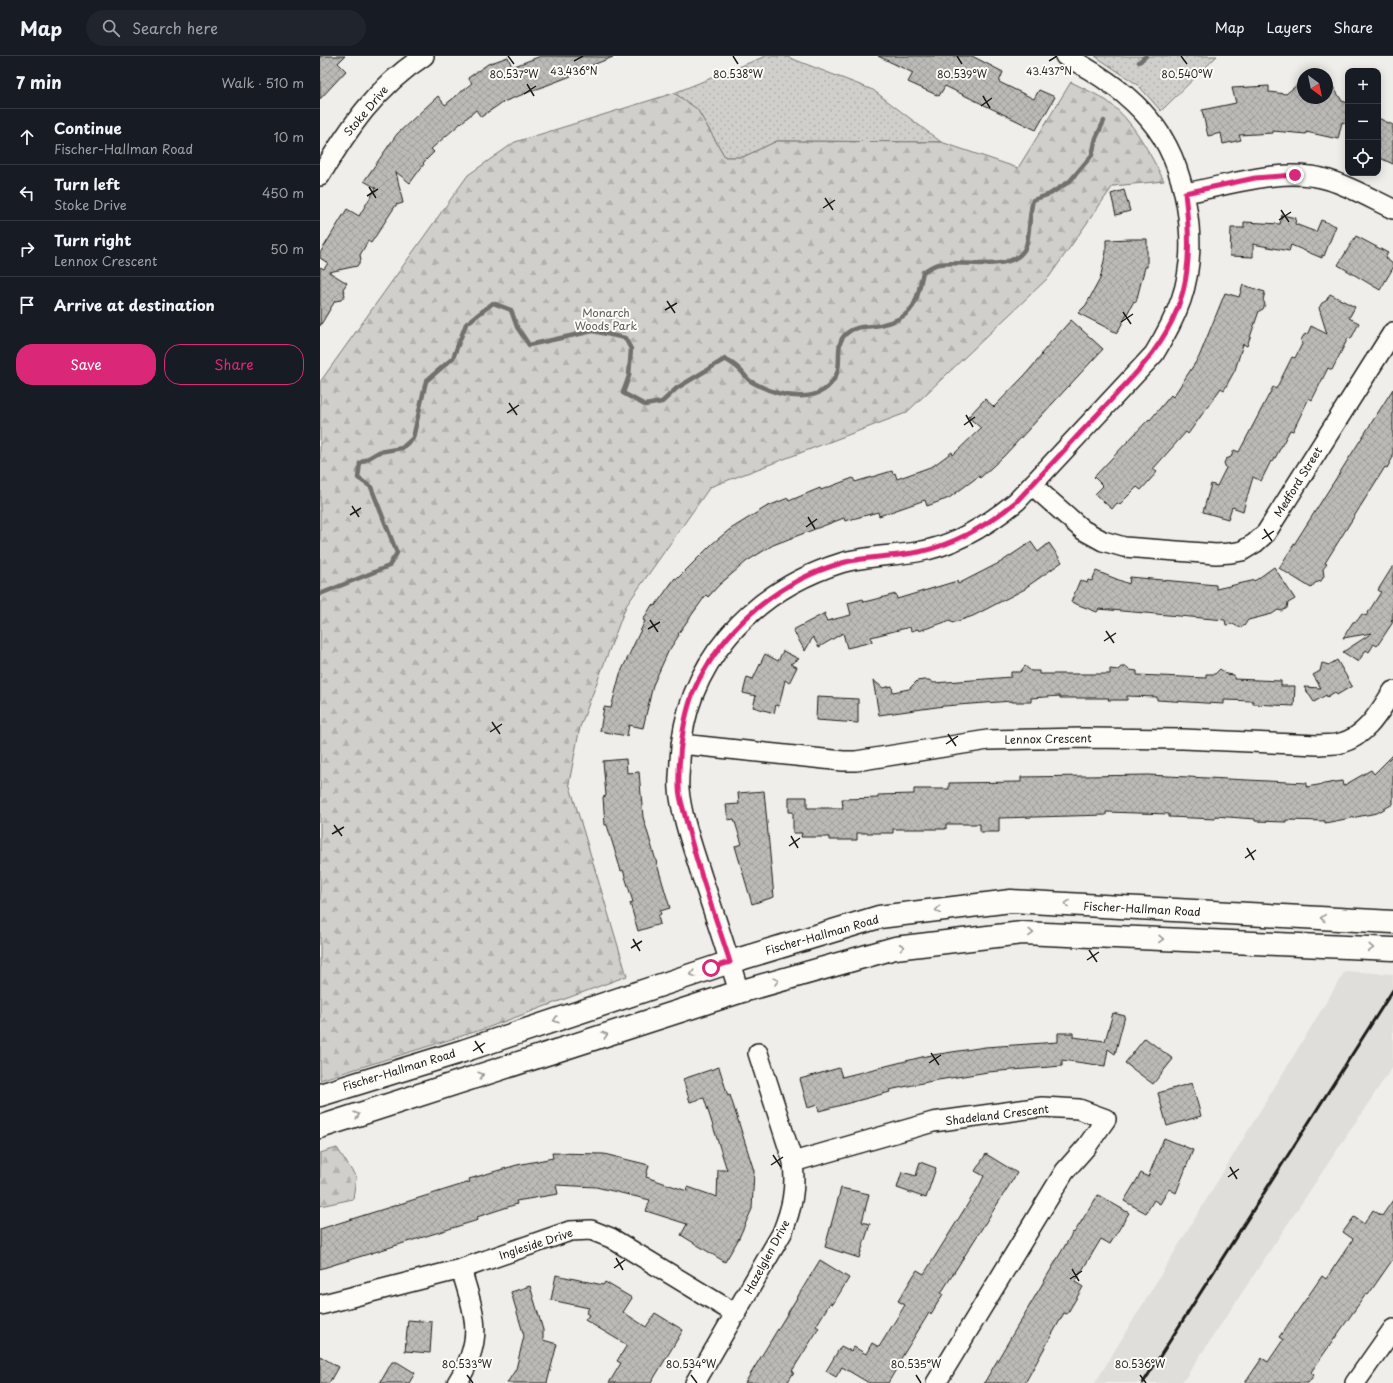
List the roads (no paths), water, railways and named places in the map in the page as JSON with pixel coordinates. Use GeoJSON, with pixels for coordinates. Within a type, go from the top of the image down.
{"type":"FeatureCollection","features":[{"type":"Feature","properties":{"kind":"main road","name":"Fischer-Hallman Road"},"geometry":{"type":"LineString","coordinates":[[320,1095],[463,1051],[730,962],[879,917],[1011,902],[1393,922]]}},
{"type":"Feature","properties":{"kind":"main road"},"geometry":{"type":"LineString","coordinates":[[320,1127],[739,992],[896,948],[1022,933],[1393,949]]}},
{"type":"Feature","properties":{"kind":"street","name":"Stoke Drive"},"geometry":{"type":"LineString","coordinates":[[320,176],[348,129],[373,100],[394,78],[424,56]]}},
{"type":"Feature","properties":{"kind":"street"},"geometry":{"type":"LineString","coordinates":[[739,992],[691,842],[679,788],[681,744],[685,718],[700,677],[728,636],[759,606],[791,583],[843,562],[919,552],[958,539],[1001,514],[1017,501],[1154,354],[1169,330],[1181,299],[1187,271],[1189,231],[1185,193],[1165,142],[1150,119],[1120,90],[1092,69],[1065,56]]}},
{"type":"Feature","properties":{"kind":"street"},"geometry":{"type":"LineString","coordinates":[[1185,193],[1255,178],[1295,175],[1328,180],[1393,210]]}},
{"type":"Feature","properties":{"kind":"street","name":"Medford Street"},"geometry":{"type":"LineString","coordinates":[[1032,485],[1083,530],[1103,541],[1132,548],[1216,554],[1242,551],[1255,543],[1266,533],[1393,332]]}},
{"type":"Feature","properties":{"kind":"street","name":"Lennox Crescent"},"geometry":{"type":"LineString","coordinates":[[681,744],[856,761],[988,740],[1083,738],[1183,739],[1318,745],[1340,743],[1358,735],[1374,720],[1393,691]]}},
{"type":"Feature","properties":{"kind":"street","name":"Hazelglen Drive"},"geometry":{"type":"LineString","coordinates":[[695,1383],[782,1233],[792,1208],[795,1182],[793,1162],[758,1053]]}},
{"type":"Feature","properties":{"kind":"street","name":"Shadeland Crescent"},"geometry":{"type":"LineString","coordinates":[[793,1162],[933,1122],[1034,1108],[1078,1109],[1106,1119],[1087,1146],[1066,1171],[936,1383]]}},
{"type":"Feature","properties":{"kind":"street","name":"Ingleside Drive"},"geometry":{"type":"LineString","coordinates":[[320,1305],[461,1269],[570,1231],[591,1230],[611,1238],[736,1314]]}},
{"type":"Feature","properties":{"kind":"street"},"geometry":{"type":"LineString","coordinates":[[457,1383],[474,1349],[476,1327],[461,1269]]}},
{"type":"Feature","properties":{"kind":"street"},"geometry":{"type":"LineString","coordinates":[[1355,1383],[1393,1328]]}},
{"type":"Feature","properties":{"kind":"waterway"},"geometry":{"type":"LineString","coordinates":[[1139,62],[1146,56]]}},
{"type":"Feature","properties":{"kind":"waterway"},"geometry":{"type":"LineString","coordinates":[[320,594],[389,566],[397,553],[371,487],[358,478],[360,463],[379,452],[402,448],[413,438],[426,381],[453,358],[466,324],[493,303],[511,310],[517,327],[529,345],[593,331],[625,338],[631,349],[629,376],[623,393],[645,405],[662,402],[677,388],[725,359],[741,371],[750,381],[763,387],[787,395],[811,395],[822,391],[830,384],[837,373],[839,347],[843,337],[847,333],[857,328],[878,326],[891,322],[907,314],[915,303],[923,272],[938,264],[1000,263],[1012,260],[1020,255],[1026,246],[1033,200],[1050,194],[1070,181],[1092,155],[1096,138],[1104,121]]}},
{"type":"Feature","properties":{"kind":"railway"},"geometry":{"type":"LineString","coordinates":[[1143,1383],[1393,990]]}},
{"type":"Feature","properties":{"kind":"park label","name":"Monarch Woods Park"},"geometry":{"type":"Point","coordinates":[606,319]}}]}
